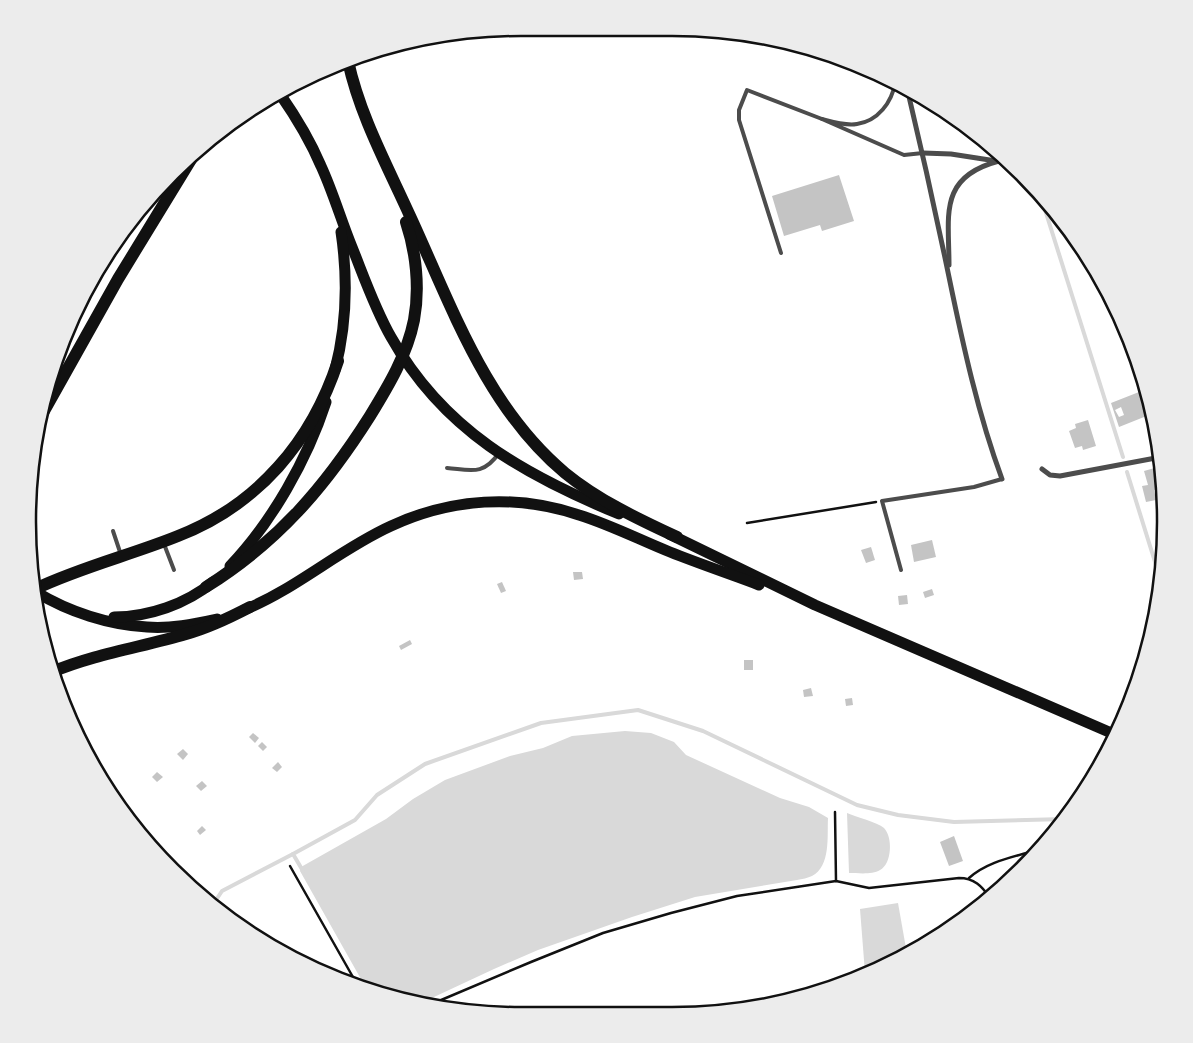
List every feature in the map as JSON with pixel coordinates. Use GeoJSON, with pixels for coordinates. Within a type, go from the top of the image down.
{"type":"FeatureCollection","features":[{"type":"Feature","properties":{"kind":"highway"},"geometry":{"type":"LineString","coordinates":[[350,68],[359,100],[386,166],[467,342],[491,385],[518,425],[550,459],[582,486],[626,512],[677,537]]}},
{"type":"Feature","properties":{"kind":"highway"},"geometry":{"type":"LineString","coordinates":[[206,588],[260,549],[306,504],[364,426],[393,378],[404,354],[414,318],[416,299],[414,258],[408,228],[386,166]]}},
{"type":"Feature","properties":{"kind":"highway"},"geometry":{"type":"LineString","coordinates":[[54,394],[118,279],[182,175]]}},
{"type":"Feature","properties":{"kind":"highway"},"geometry":{"type":"LineString","coordinates":[[40,587],[78,570],[163,542],[195,529],[226,512],[260,486],[276,470],[307,431],[327,392],[338,360]]}},
{"type":"Feature","properties":{"kind":"highway"},"geometry":{"type":"LineString","coordinates":[[60,669],[186,634],[216,624],[250,608]]}},
{"type":"Feature","properties":{"kind":"main road"},"geometry":{"type":"LineString","coordinates":[[283,99],[312,147],[390,336],[421,381],[454,418],[499,453],[518,466],[560,489],[677,537],[815,605],[1109,732]]}},
{"type":"Feature","properties":{"kind":"main road"},"geometry":{"type":"LineString","coordinates":[[73,610],[108,617],[138,616],[166,608],[206,588],[240,556],[291,482],[316,430],[338,360],[344,328],[346,284],[344,252],[335,204]]}},
{"type":"Feature","properties":{"kind":"main road"},"geometry":{"type":"LineString","coordinates":[[42,595],[73,610],[112,622],[148,628],[202,622],[250,608],[278,593],[362,541],[393,525],[426,512],[501,501],[541,505],[580,515],[670,552],[815,605]]}},
{"type":"Feature","properties":{"kind":"street"},"geometry":{"type":"LineString","coordinates":[[910,99],[958,320],[977,397],[1002,479]]}},
{"type":"Feature","properties":{"kind":"street"},"geometry":{"type":"LineString","coordinates":[[923,153],[951,154],[994,159]]}},
{"type":"Feature","properties":{"kind":"street"},"geometry":{"type":"LineString","coordinates":[[950,278],[949,214],[952,194],[963,179],[973,170],[996,161]]}},
{"type":"Feature","properties":{"kind":"street"},"geometry":{"type":"LineString","coordinates":[[1042,469],[1050,475],[1060,476],[1153,458]]}},
{"type":"Feature","properties":{"kind":"lane"},"geometry":{"type":"LineString","coordinates":[[781,253],[739,120],[739,110],[747,90],[822,119],[904,155],[923,153]]}},
{"type":"Feature","properties":{"kind":"lane"},"geometry":{"type":"LineString","coordinates":[[822,119],[857,124],[872,119],[886,106],[894,90]]}},
{"type":"Feature","properties":{"kind":"lane"},"geometry":{"type":"LineString","coordinates":[[447,468],[483,469],[492,463],[499,453]]}},
{"type":"Feature","properties":{"kind":"lane"},"geometry":{"type":"LineString","coordinates":[[901,570],[882,501],[974,487],[1002,479]]}},
{"type":"Feature","properties":{"kind":"lane"},"geometry":{"type":"LineString","coordinates":[[113,531],[122,556]]}},
{"type":"Feature","properties":{"kind":"lane"},"geometry":{"type":"LineString","coordinates":[[163,542],[174,570]]}},
{"type":"Feature","properties":{"kind":"path"},"geometry":{"type":"LineString","coordinates":[[747,523],[882,501]]}},
{"type":"Feature","properties":{"kind":"path"},"geometry":{"type":"LineString","coordinates":[[835,812],[836,881]]}},
{"type":"Feature","properties":{"kind":"path"},"geometry":{"type":"LineString","coordinates":[[969,878],[991,864],[1025,854]]}},
{"type":"Feature","properties":{"kind":"path"},"geometry":{"type":"LineString","coordinates":[[290,866],[352,976]]}},
{"type":"Feature","properties":{"kind":"path"},"geometry":{"type":"LineString","coordinates":[[442,1000],[531,962],[612,931],[736,896],[836,881],[869,888],[959,878],[969,878],[980,885],[985,891]]}},
{"type":"Feature","properties":{"kind":"shaded area"},"geometry":{"type":"Polygon","coordinates":[[[625,731],[651,733],[674,742],[686,755],[780,798],[809,807],[828,818],[827,850],[822,865],[812,876],[803,879],[695,897],[632,917],[538,950],[432,998],[396,990],[361,979],[300,871],[301,867],[386,819],[413,799],[445,780],[510,756],[543,748],[572,736],[625,731]]]}},
{"type":"Feature","properties":{"kind":"shaded area"},"geometry":{"type":"Polygon","coordinates":[[[847,813],[877,824],[887,832],[890,844],[889,856],[884,867],[877,872],[849,873],[847,813]]]}},
{"type":"Feature","properties":{"kind":"shaded area"},"geometry":{"type":"Polygon","coordinates":[[[898,903],[906,946],[865,967],[860,909],[898,903]]]}},
{"type":"Feature","properties":{"kind":"building"},"geometry":{"type":"Polygon","coordinates":[[[839,175],[854,221],[822,231],[820,225],[784,236],[772,196],[839,175]]]}},
{"type":"Feature","properties":{"kind":"building"},"geometry":{"type":"Polygon","coordinates":[[[1139,392],[1145,417],[1119,427],[1111,403],[1139,392]],[[1121,407],[1115,410],[1119,417],[1124,415],[1121,407]]]}},
{"type":"Feature","properties":{"kind":"building"},"geometry":{"type":"Polygon","coordinates":[[[1088,420],[1096,446],[1083,450],[1082,446],[1075,448],[1069,431],[1076,428],[1075,424],[1088,420]]]}},
{"type":"Feature","properties":{"kind":"building"},"geometry":{"type":"Polygon","coordinates":[[[1154,468],[1156,500],[1146,502],[1142,486],[1148,485],[1144,471],[1154,468]]]}},
{"type":"Feature","properties":{"kind":"building"},"geometry":{"type":"Polygon","coordinates":[[[932,540],[936,557],[914,562],[911,545],[932,540]]]}},
{"type":"Feature","properties":{"kind":"building"},"geometry":{"type":"Polygon","coordinates":[[[871,547],[875,560],[866,563],[861,550],[871,547]]]}},
{"type":"Feature","properties":{"kind":"building"},"geometry":{"type":"Polygon","coordinates":[[[573,572],[582,572],[583,579],[574,580],[573,572]]]}},
{"type":"Feature","properties":{"kind":"building"},"geometry":{"type":"Polygon","coordinates":[[[502,582],[506,591],[501,593],[497,584],[502,582]]]}},
{"type":"Feature","properties":{"kind":"building"},"geometry":{"type":"Polygon","coordinates":[[[932,589],[934,595],[925,598],[923,592],[932,589]]]}},
{"type":"Feature","properties":{"kind":"building"},"geometry":{"type":"Polygon","coordinates":[[[907,595],[908,604],[899,605],[898,596],[907,595]]]}},
{"type":"Feature","properties":{"kind":"building"},"geometry":{"type":"Polygon","coordinates":[[[410,640],[412,644],[401,650],[399,646],[410,640]]]}},
{"type":"Feature","properties":{"kind":"building"},"geometry":{"type":"Polygon","coordinates":[[[744,660],[753,660],[753,670],[744,670],[744,660]]]}},
{"type":"Feature","properties":{"kind":"building"},"geometry":{"type":"Polygon","coordinates":[[[811,688],[813,696],[804,697],[803,690],[811,688]]]}},
{"type":"Feature","properties":{"kind":"building"},"geometry":{"type":"Polygon","coordinates":[[[852,698],[853,705],[846,706],[845,699],[852,698]]]}},
{"type":"Feature","properties":{"kind":"building"},"geometry":{"type":"Polygon","coordinates":[[[253,733],[259,738],[255,743],[249,737],[253,733]]]}},
{"type":"Feature","properties":{"kind":"building"},"geometry":{"type":"Polygon","coordinates":[[[262,742],[267,747],[263,751],[258,746],[262,742]]]}},
{"type":"Feature","properties":{"kind":"building"},"geometry":{"type":"Polygon","coordinates":[[[183,749],[188,754],[183,760],[177,754],[183,749]]]}},
{"type":"Feature","properties":{"kind":"building"},"geometry":{"type":"Polygon","coordinates":[[[278,762],[282,767],[277,772],[272,768],[278,762]]]}},
{"type":"Feature","properties":{"kind":"building"},"geometry":{"type":"Polygon","coordinates":[[[157,772],[163,777],[157,782],[152,777],[157,772]]]}},
{"type":"Feature","properties":{"kind":"building"},"geometry":{"type":"Polygon","coordinates":[[[202,781],[207,786],[201,791],[196,786],[202,781]]]}},
{"type":"Feature","properties":{"kind":"building"},"geometry":{"type":"Polygon","coordinates":[[[202,826],[206,830],[200,835],[197,831],[202,826]]]}},
{"type":"Feature","properties":{"kind":"building"},"geometry":{"type":"Polygon","coordinates":[[[954,836],[963,861],[949,866],[940,842],[954,836]]]}},
{"type":"Feature","properties":{"kind":"waterway"},"geometry":{"type":"LineString","coordinates":[[1047,215],[1123,457]]}},
{"type":"Feature","properties":{"kind":"waterway"},"geometry":{"type":"LineString","coordinates":[[1127,472],[1155,562]]}},
{"type":"Feature","properties":{"kind":"waterway"},"geometry":{"type":"LineString","coordinates":[[303,871],[293,854],[355,820],[377,795],[425,764],[541,723],[638,710],[703,731],[857,805],[898,815],[954,822],[1054,819]]}},
{"type":"Feature","properties":{"kind":"waterway"},"geometry":{"type":"LineString","coordinates":[[217,898],[222,891],[293,854]]}}]}
